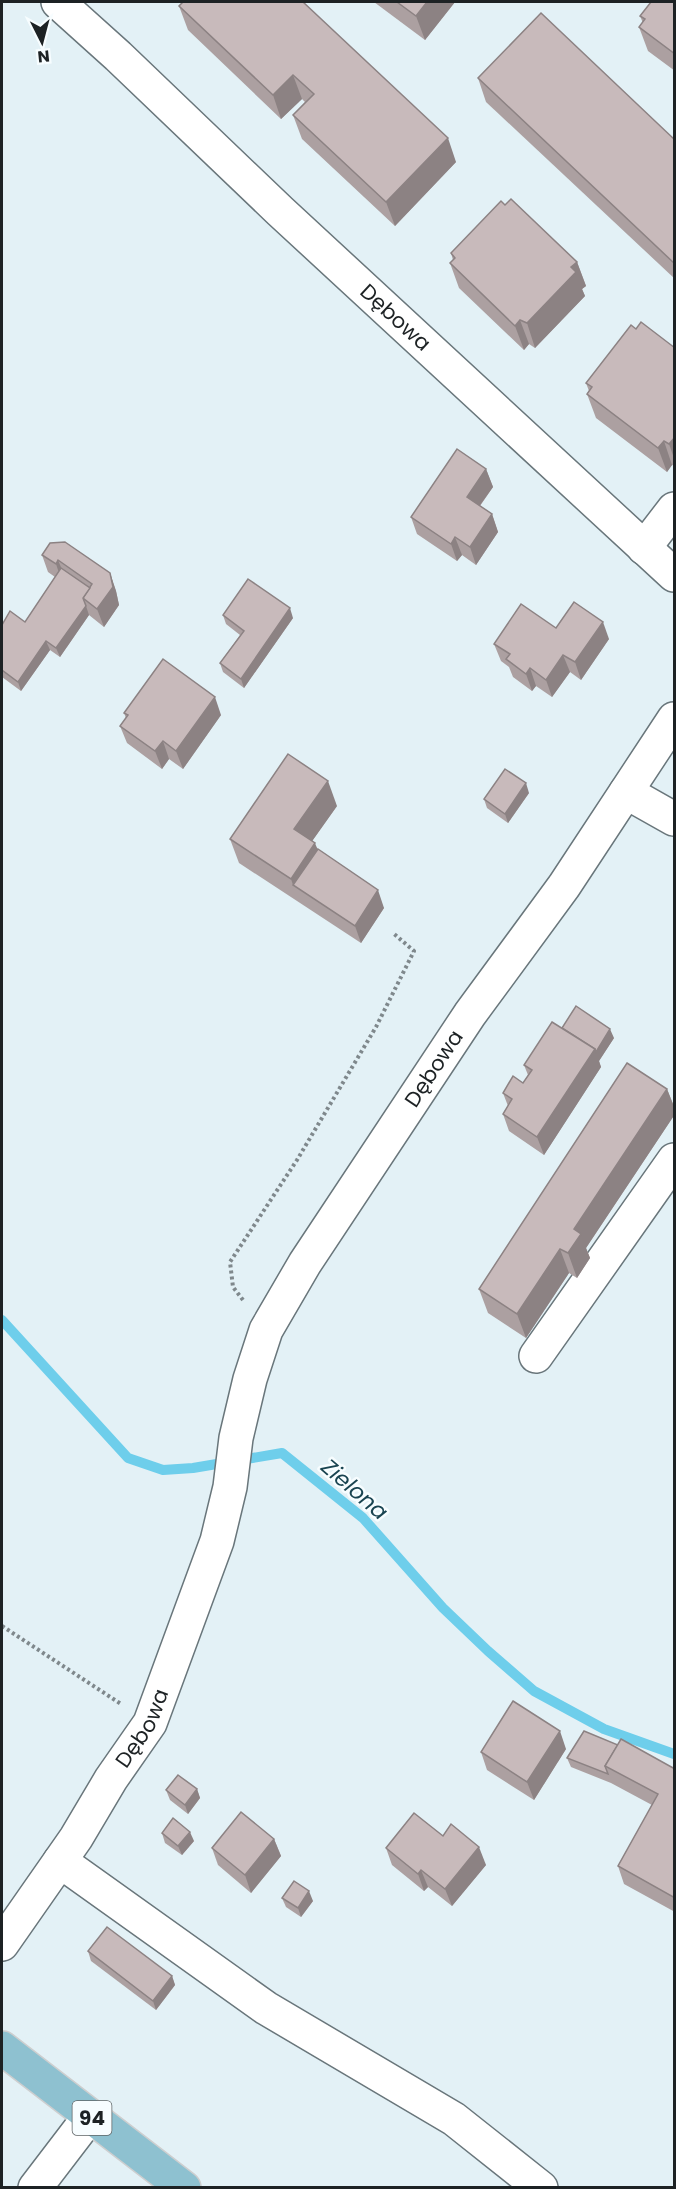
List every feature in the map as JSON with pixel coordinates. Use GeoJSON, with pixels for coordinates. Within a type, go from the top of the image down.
{"type":"FeatureCollection","features":[{"type":"Feature","properties":{"kind":"main road","name":"94"},"geometry":{"type":"LineString","coordinates":[[2,2048],[184,2187]]}},
{"type":"Feature","properties":{"kind":"street","name":"Dębowa"},"geometry":{"type":"LineString","coordinates":[[58,2],[118,56],[280,212],[675,575]]}},
{"type":"Feature","properties":{"kind":"street"},"geometry":{"type":"LineString","coordinates":[[644,548],[675,509]]}},
{"type":"Feature","properties":{"kind":"street","name":"Dębowa"},"geometry":{"type":"LineString","coordinates":[[2,1944],[76,1838],[111,1779],[150,1723],[217,1541],[230,1487],[236,1438],[250,1379],[266,1329],[305,1263],[470,1014],[564,886],[675,719]]}},
{"type":"Feature","properties":{"kind":"street"},"geometry":{"type":"LineString","coordinates":[[626,792],[675,819]]}},
{"type":"Feature","properties":{"kind":"street"},"geometry":{"type":"LineString","coordinates":[[536,1356],[675,1160]]}},
{"type":"Feature","properties":{"kind":"street"},"geometry":{"type":"LineString","coordinates":[[60,1861],[266,2008],[454,2119],[541,2187]]}},
{"type":"Feature","properties":{"kind":"street"},"geometry":{"type":"LineString","coordinates":[[35,2187],[90,2116]]}},
{"type":"Feature","properties":{"kind":"path"},"geometry":{"type":"LineString","coordinates":[[266,1329],[233,1287],[230,1262],[297,1160],[376,1027],[414,951],[393,933]]}},
{"type":"Feature","properties":{"kind":"path"},"geometry":{"type":"LineString","coordinates":[[2,1626],[150,1723]]}},
{"type":"Feature","properties":{"kind":"building"},"geometry":{"type":"Polygon","coordinates":[[[183,2],[303,2],[448,138],[386,202],[293,115],[314,94],[293,75],[273,95],[179,6],[183,2]]]}},
{"type":"Feature","properties":{"kind":"building"},"geometry":{"type":"Polygon","coordinates":[[[397,2],[427,2],[416,16],[397,2]]]}},
{"type":"Feature","properties":{"kind":"building"},"geometry":{"type":"Polygon","coordinates":[[[651,2],[675,2],[675,54],[639,27],[645,19],[640,16],[651,2]]]}},
{"type":"Feature","properties":{"kind":"building"},"geometry":{"type":"Polygon","coordinates":[[[541,13],[675,140],[675,264],[478,78],[541,13]]]}},
{"type":"Feature","properties":{"kind":"building"},"geometry":{"type":"Polygon","coordinates":[[[511,199],[577,262],[571,267],[576,272],[527,323],[520,320],[515,326],[450,263],[455,258],[451,253],[501,201],[505,205],[511,199]]]}},
{"type":"Feature","properties":{"kind":"building"},"geometry":{"type":"Polygon","coordinates":[[[641,322],[675,348],[675,437],[669,444],[664,441],[658,448],[587,394],[592,387],[586,383],[631,325],[636,329],[641,322]]]}},
{"type":"Feature","properties":{"kind":"building"},"geometry":{"type":"Polygon","coordinates":[[[457,449],[486,469],[467,497],[492,514],[470,547],[455,537],[451,544],[411,517],[457,449]]]}},
{"type":"Feature","properties":{"kind":"building"},"geometry":{"type":"Polygon","coordinates":[[[65,542],[110,573],[113,587],[97,609],[83,598],[92,584],[58,560],[56,564],[42,555],[50,543],[65,542]]]}},
{"type":"Feature","properties":{"kind":"building"},"geometry":{"type":"Polygon","coordinates":[[[61,568],[90,588],[83,598],[86,606],[56,648],[46,641],[18,682],[2,670],[2,625],[10,611],[25,622],[61,568]]]}},
{"type":"Feature","properties":{"kind":"building"},"geometry":{"type":"Polygon","coordinates":[[[248,579],[290,608],[241,679],[220,663],[244,631],[223,615],[248,579]]]}},
{"type":"Feature","properties":{"kind":"building"},"geometry":{"type":"Polygon","coordinates":[[[574,602],[603,622],[575,662],[563,655],[546,680],[530,668],[526,674],[506,659],[510,654],[494,644],[521,604],[556,628],[574,602]]]}},
{"type":"Feature","properties":{"kind":"building"},"geometry":{"type":"Polygon","coordinates":[[[163,659],[215,697],[176,751],[163,741],[155,751],[120,726],[128,715],[124,713],[163,659]]]}},
{"type":"Feature","properties":{"kind":"building"},"geometry":{"type":"Polygon","coordinates":[[[288,754],[328,781],[294,829],[315,843],[291,879],[230,839],[288,754]]]}},
{"type":"Feature","properties":{"kind":"building"},"geometry":{"type":"Polygon","coordinates":[[[505,769],[526,783],[505,814],[484,799],[505,769]]]}},
{"type":"Feature","properties":{"kind":"building"},"geometry":{"type":"Polygon","coordinates":[[[318,849],[378,890],[355,926],[293,885],[318,849]]]}},
{"type":"Feature","properties":{"kind":"building"},"geometry":{"type":"Polygon","coordinates":[[[576,1006],[610,1029],[596,1052],[595,1049],[562,1028],[576,1006]]]}},
{"type":"Feature","properties":{"kind":"building"},"geometry":{"type":"Polygon","coordinates":[[[552,1022],[595,1049],[537,1137],[503,1114],[512,1099],[503,1093],[513,1076],[523,1083],[532,1070],[524,1065],[552,1022]]]}},
{"type":"Feature","properties":{"kind":"building"},"geometry":{"type":"Polygon","coordinates":[[[627,1063],[667,1089],[574,1229],[581,1234],[568,1253],[560,1249],[517,1314],[479,1289],[627,1063]]]}},
{"type":"Feature","properties":{"kind":"building"},"geometry":{"type":"Polygon","coordinates":[[[513,1701],[560,1731],[527,1782],[481,1752],[513,1701]]]}},
{"type":"Feature","properties":{"kind":"building"},"geometry":{"type":"Polygon","coordinates":[[[584,1731],[618,1745],[605,1766],[608,1774],[567,1758],[584,1731]]]}},
{"type":"Feature","properties":{"kind":"building"},"geometry":{"type":"Polygon","coordinates":[[[621,1739],[675,1769],[675,1898],[618,1866],[658,1794],[605,1766],[621,1739]]]}},
{"type":"Feature","properties":{"kind":"building"},"geometry":{"type":"Polygon","coordinates":[[[178,1775],[197,1789],[185,1805],[166,1790],[178,1775]]]}},
{"type":"Feature","properties":{"kind":"building"},"geometry":{"type":"Polygon","coordinates":[[[241,1812],[274,1839],[245,1875],[212,1848],[241,1812]]]}},
{"type":"Feature","properties":{"kind":"building"},"geometry":{"type":"Polygon","coordinates":[[[414,1813],[443,1836],[451,1824],[479,1847],[445,1889],[421,1870],[418,1874],[386,1848],[414,1813]]]}},
{"type":"Feature","properties":{"kind":"building"},"geometry":{"type":"Polygon","coordinates":[[[173,1818],[190,1832],[178,1846],[162,1833],[173,1818]]]}},
{"type":"Feature","properties":{"kind":"building"},"geometry":{"type":"Polygon","coordinates":[[[294,1881],[309,1891],[298,1908],[282,1898],[294,1881]]]}},
{"type":"Feature","properties":{"kind":"building"},"geometry":{"type":"Polygon","coordinates":[[[107,1927],[172,1976],[153,2001],[88,1951],[107,1927]]]}},
{"type":"Feature","properties":{"kind":"waterway","name":"Zielona"},"geometry":{"type":"LineString","coordinates":[[2,1320],[128,1458],[163,1470],[193,1468],[282,1453],[363,1518],[443,1608],[534,1691],[604,1729],[674,1754]]}}]}
